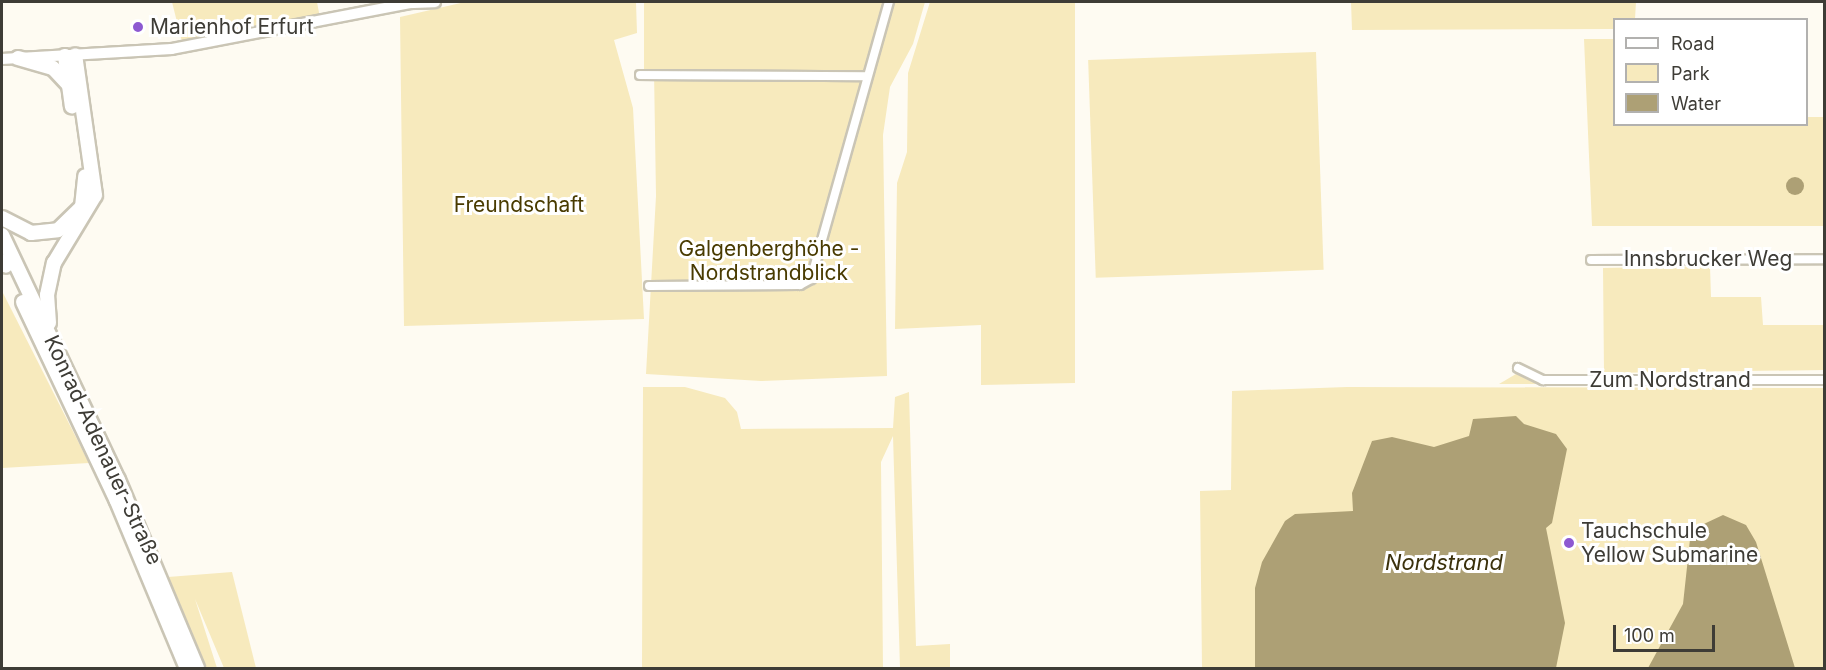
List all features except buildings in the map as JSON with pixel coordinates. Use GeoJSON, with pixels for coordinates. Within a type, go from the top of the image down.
{"type":"FeatureCollection","features":[{"type":"Feature","properties":{"kind":"highway"},"geometry":{"type":"LineString","coordinates":[[2,218],[20,230],[43,234],[58,230],[82,207],[86,189],[68,84],[70,56]]}},
{"type":"Feature","properties":{"kind":"highway"},"geometry":{"type":"LineString","coordinates":[[50,334],[50,273],[95,195],[70,56]]}},
{"type":"Feature","properties":{"kind":"highway"},"geometry":{"type":"LineString","coordinates":[[18,58],[53,68],[68,84]]}},
{"type":"Feature","properties":{"kind":"highway","name":"Konrad-Adenauer-Straße"},"geometry":{"type":"LineString","coordinates":[[2,236],[50,334],[197,669]]}},
{"type":"Feature","properties":{"kind":"highway","name":"Konrad-Adenauer-Straße"},"geometry":{"type":"LineString","coordinates":[[3,261],[117,501],[187,669]]}},
{"type":"Feature","properties":{"kind":"main road"},"geometry":{"type":"LineString","coordinates":[[2,59],[172,49],[413,2],[435,2]]}},
{"type":"Feature","properties":{"kind":"street"},"geometry":{"type":"LineString","coordinates":[[649,286],[807,283],[836,194],[865,76],[889,2]]}},
{"type":"Feature","properties":{"kind":"street"},"geometry":{"type":"LineString","coordinates":[[640,75],[865,76]]}},
{"type":"Feature","properties":{"kind":"street","name":"Innsbrucker Weg"},"geometry":{"type":"LineString","coordinates":[[1591,260],[1824,259]]}},
{"type":"Feature","properties":{"kind":"street","name":"Zum Nordstrand"},"geometry":{"type":"LineString","coordinates":[[1518,368],[1543,380],[1824,380]]}},
{"type":"Feature","properties":{"kind":"green space"},"geometry":{"type":"Polygon","coordinates":[[[172,2],[317,2],[320,18],[182,42],[172,2]]]}},
{"type":"Feature","properties":{"kind":"green space","name":"Freundschaft"},"geometry":{"type":"Polygon","coordinates":[[[465,2],[636,2],[637,33],[614,40],[633,108],[644,319],[404,326],[400,17],[465,2]]]}},
{"type":"Feature","properties":{"kind":"green space","name":"Galgenberghöhe - Nordstrandblick"},"geometry":{"type":"Polygon","coordinates":[[[644,2],[925,2],[913,44],[890,87],[883,135],[887,376],[761,381],[646,374],[656,196],[654,71],[644,70],[644,2]]]}},
{"type":"Feature","properties":{"kind":"green space"},"geometry":{"type":"Polygon","coordinates":[[[930,2],[1075,2],[1075,383],[981,385],[981,325],[895,329],[897,183],[907,152],[908,73],[930,2]]]}},
{"type":"Feature","properties":{"kind":"green space"},"geometry":{"type":"Polygon","coordinates":[[[1351,2],[1636,2],[1635,18],[1613,18],[1613,29],[1352,30],[1351,2]]]}},
{"type":"Feature","properties":{"kind":"green space"},"geometry":{"type":"Polygon","coordinates":[[[1584,39],[1613,39],[1613,126],[1808,126],[1808,117],[1824,117],[1824,226],[1592,226],[1584,39]]]}},
{"type":"Feature","properties":{"kind":"green space"},"geometry":{"type":"Polygon","coordinates":[[[1316,52],[1324,270],[1096,278],[1088,60],[1316,52]]]}},
{"type":"Feature","properties":{"kind":"green space"},"geometry":{"type":"Polygon","coordinates":[[[1710,266],[1711,297],[1761,297],[1763,325],[1824,325],[1824,370],[1604,373],[1603,268],[1710,266]]]}},
{"type":"Feature","properties":{"kind":"green space"},"geometry":{"type":"Polygon","coordinates":[[[2,291],[89,463],[2,468],[2,291]]]}},
{"type":"Feature","properties":{"kind":"green space"},"geometry":{"type":"Polygon","coordinates":[[[1520,374],[1541,384],[1499,384],[1520,374]]]}},
{"type":"Feature","properties":{"kind":"green space"},"geometry":{"type":"Polygon","coordinates":[[[643,387],[685,387],[725,398],[737,412],[741,429],[893,428],[895,397],[909,392],[916,646],[950,644],[950,668],[900,668],[893,436],[881,462],[883,668],[642,668],[643,387]]]}},
{"type":"Feature","properties":{"kind":"green space"},"geometry":{"type":"Polygon","coordinates":[[[1347,387],[1824,388],[1824,668],[1202,668],[1200,491],[1231,490],[1232,391],[1347,387]]]}},
{"type":"Feature","properties":{"kind":"green space"},"geometry":{"type":"Polygon","coordinates":[[[232,572],[256,668],[224,668],[195,599],[217,668],[203,668],[168,577],[232,572]]]}},
{"type":"Feature","properties":{"kind":"water"},"geometry":{"type":"Polygon","coordinates":[[[1795,177],[1801,180],[1804,186],[1801,192],[1795,195],[1789,192],[1786,186],[1789,180],[1795,177]]]}},
{"type":"Feature","properties":{"kind":"water","name":"Nordstrand"},"geometry":{"type":"Polygon","coordinates":[[[1516,416],[1524,424],[1556,434],[1567,449],[1552,523],[1546,528],[1565,623],[1556,668],[1255,668],[1255,588],[1262,562],[1285,521],[1295,514],[1353,511],[1352,493],[1372,441],[1392,437],[1434,447],[1469,436],[1473,419],[1516,416]]]}},
{"type":"Feature","properties":{"kind":"water"},"geometry":{"type":"Polygon","coordinates":[[[1723,515],[1746,525],[1756,542],[1795,668],[1648,668],[1683,604],[1691,530],[1723,515]]]}},
{"type":"Feature","properties":{"kind":"place","name":"Marienhof Erfurt"},"geometry":{"type":"Point","coordinates":[138,27]}},
{"type":"Feature","properties":{"kind":"place","name":"Tauchschule Yellow Submarine"},"geometry":{"type":"Point","coordinates":[1569,543]}}]}
